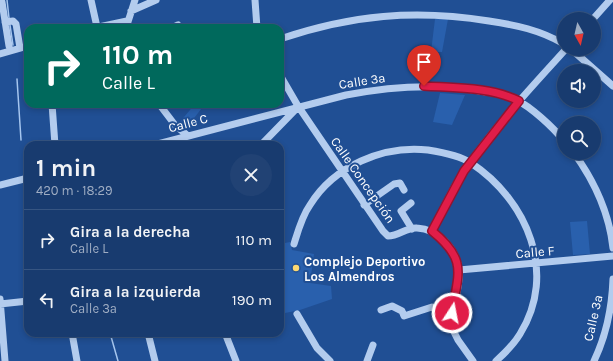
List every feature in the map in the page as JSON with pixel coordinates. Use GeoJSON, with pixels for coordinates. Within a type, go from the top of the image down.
{"type":"FeatureCollection","features":[{"type":"Feature","properties":{"kind":"street"},"geometry":{"type":"LineString","coordinates":[[92,0],[95,24]]}},
{"type":"Feature","properties":{"kind":"street"},"geometry":{"type":"LineString","coordinates":[[127,24],[135,0]]}},
{"type":"Feature","properties":{"kind":"street"},"geometry":{"type":"LineString","coordinates":[[131,11],[156,0]]}},
{"type":"Feature","properties":{"kind":"street"},"geometry":{"type":"LineString","coordinates":[[255,0],[257,24]]}},
{"type":"Feature","properties":{"kind":"street"},"geometry":{"type":"LineString","coordinates":[[599,12],[610,0]]}},
{"type":"Feature","properties":{"kind":"street"},"geometry":{"type":"LineString","coordinates":[[2,2],[9,46]]}},
{"type":"Feature","properties":{"kind":"street"},"geometry":{"type":"LineString","coordinates":[[284,38],[324,26],[372,17],[437,14],[517,26],[535,30],[557,41]]}},
{"type":"Feature","properties":{"kind":"street"},"geometry":{"type":"LineString","coordinates":[[5,22],[14,22],[16,24],[20,48]]}},
{"type":"Feature","properties":{"kind":"street"},"geometry":{"type":"LineString","coordinates":[[0,54],[24,47]]}},
{"type":"Feature","properties":{"kind":"street"},"geometry":{"type":"LineString","coordinates":[[473,361],[458,340],[452,328],[451,321],[459,270],[454,253],[445,241],[432,231],[458,180],[470,162],[519,101],[560,56]]}},
{"type":"Feature","properties":{"kind":"street"},"geometry":{"type":"LineString","coordinates":[[579,56],[613,86]]}},
{"type":"Feature","properties":{"kind":"street","name":"Calle Concepción"},"geometry":{"type":"LineString","coordinates":[[284,82],[298,106],[364,205],[388,236],[395,236],[412,229],[425,228],[432,231]]}},
{"type":"Feature","properties":{"kind":"street","name":"Calle 3a"},"geometry":{"type":"LineString","coordinates":[[298,106],[369,91],[424,86],[477,90],[498,94],[519,101],[557,135]]}},
{"type":"Feature","properties":{"kind":"street"},"geometry":{"type":"LineString","coordinates":[[265,141],[298,106]]}},
{"type":"Feature","properties":{"kind":"street","name":"Calle C"},"geometry":{"type":"LineString","coordinates":[[176,141],[188,136],[298,106]]}},
{"type":"Feature","properties":{"kind":"street"},"geometry":{"type":"LineString","coordinates":[[52,108],[55,141]]}},
{"type":"Feature","properties":{"kind":"street"},"geometry":{"type":"LineString","coordinates":[[162,108],[175,125],[188,136]]}},
{"type":"Feature","properties":{"kind":"street"},"geometry":{"type":"LineString","coordinates":[[294,244],[311,203],[325,186],[342,172],[371,156],[390,151],[410,150],[437,152],[470,162],[499,186],[517,208],[530,234],[536,264],[532,305],[525,324],[514,342],[496,361]]}},
{"type":"Feature","properties":{"kind":"street"},"geometry":{"type":"LineString","coordinates":[[578,160],[600,196],[607,214],[613,248]]}},
{"type":"Feature","properties":{"kind":"street"},"geometry":{"type":"LineString","coordinates":[[0,185],[24,179]]}},
{"type":"Feature","properties":{"kind":"street"},"geometry":{"type":"LineString","coordinates":[[364,205],[394,184],[400,184],[404,190]]}},
{"type":"Feature","properties":{"kind":"street"},"geometry":{"type":"LineString","coordinates":[[411,203],[401,211],[412,229]]}},
{"type":"Feature","properties":{"kind":"street","name":"Calle F"},"geometry":{"type":"LineString","coordinates":[[459,270],[613,256]]}},
{"type":"Feature","properties":{"kind":"street","name":"Calle 3a"},"geometry":{"type":"LineString","coordinates":[[594,361],[606,327],[613,279]]}},
{"type":"Feature","properties":{"kind":"street"},"geometry":{"type":"LineString","coordinates":[[0,299],[4,361]]}},
{"type":"Feature","properties":{"kind":"street"},"geometry":{"type":"LineString","coordinates":[[0,304],[24,301]]}},
{"type":"Feature","properties":{"kind":"street"},"geometry":{"type":"LineString","coordinates":[[381,310],[392,306],[402,311],[404,316],[432,308],[437,311],[443,320],[451,321]]}},
{"type":"Feature","properties":{"kind":"street"},"geometry":{"type":"LineString","coordinates":[[296,314],[317,348],[330,361]]}},
{"type":"Feature","properties":{"kind":"street"},"geometry":{"type":"LineString","coordinates":[[73,337],[77,361]]}},
{"type":"Feature","properties":{"kind":"street"},"geometry":{"type":"LineString","coordinates":[[149,337],[156,361]]}},
{"type":"Feature","properties":{"kind":"street"},"geometry":{"type":"LineString","coordinates":[[227,337],[236,361]]}},
{"type":"Feature","properties":{"kind":"street"},"geometry":{"type":"LineString","coordinates":[[366,361],[373,345]]}},
{"type":"Feature","properties":{"kind":"shaded area"},"geometry":{"type":"Polygon","coordinates":[[[435,19],[448,19],[442,52],[431,52],[435,19]]]}},
{"type":"Feature","properties":{"kind":"shaded area"},"geometry":{"type":"Polygon","coordinates":[[[440,93],[465,95],[452,125],[433,122],[440,93]]]}},
{"type":"Feature","properties":{"kind":"shaded area"},"geometry":{"type":"Polygon","coordinates":[[[192,108],[202,108],[191,122],[192,125],[185,127],[179,123],[192,108]]]}},
{"type":"Feature","properties":{"kind":"shaded area"},"geometry":{"type":"Polygon","coordinates":[[[587,221],[590,254],[573,255],[570,222],[587,221]]]}},
{"type":"Feature","properties":{"kind":"shaded area","name":"Complejo Deportivo Los Almendros"},"geometry":{"type":"Polygon","coordinates":[[[290,242],[292,250],[314,254],[310,283],[331,286],[332,299],[300,310],[284,313],[284,243],[290,242]]]}},
{"type":"Feature","properties":{"kind":"waterway"},"geometry":{"type":"LineString","coordinates":[[7,0],[9,18]]}},
{"type":"Feature","properties":{"kind":"waterway"},"geometry":{"type":"LineString","coordinates":[[10,25],[13,45]]}},
{"type":"Feature","properties":{"kind":"waterway"},"geometry":{"type":"LineString","coordinates":[[17,79],[21,140]]}},
{"type":"Feature","properties":{"kind":"waterway"},"geometry":{"type":"LineString","coordinates":[[111,337],[118,361]]}},
{"type":"Feature","properties":{"kind":"place","name":"Complejo Deportivo Los Almendros"},"geometry":{"type":"Point","coordinates":[296,268]}},
{"type":"Feature","properties":{"kind":"route"},"geometry":{"type":"LineString","coordinates":[[424,86],[477,90],[498,94],[519,101],[470,162],[458,180],[432,231],[445,241],[454,253],[459,270],[452,313]]}}]}
